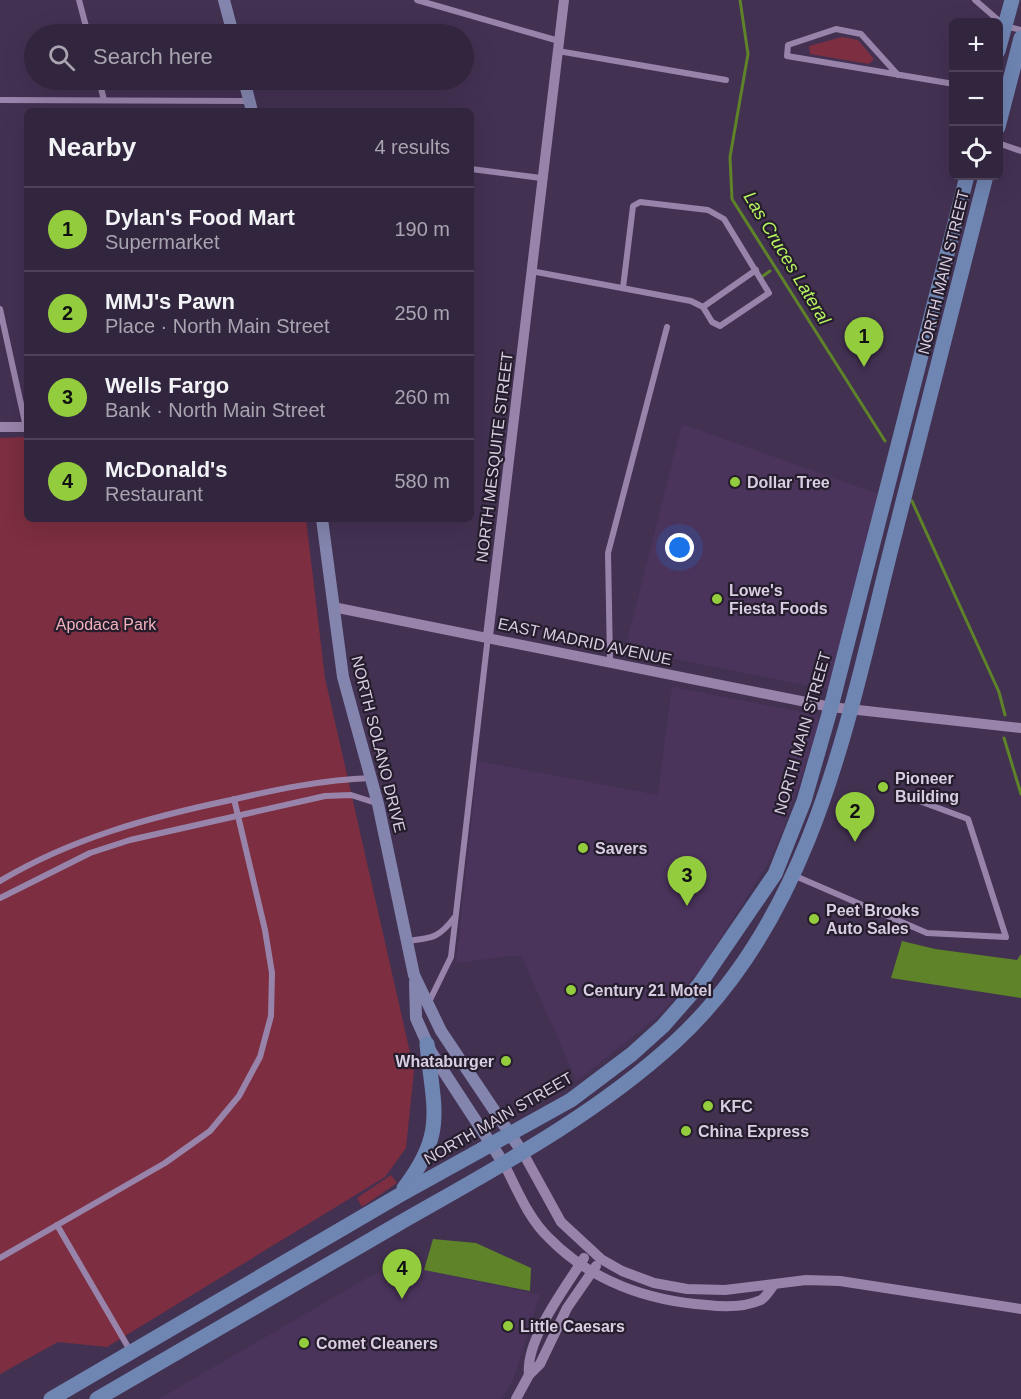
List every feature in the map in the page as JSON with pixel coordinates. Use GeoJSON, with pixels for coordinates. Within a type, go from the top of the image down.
{"type":"FeatureCollection","features":[{"type":"Feature","properties":{"kind":"main road"},"geometry":{"type":"LineString","coordinates":[[224,0],[230,24]]}},
{"type":"Feature","properties":{"kind":"main road"},"geometry":{"type":"LineString","coordinates":[[1003,34],[1012,0]]}},
{"type":"Feature","properties":{"kind":"main road"},"geometry":{"type":"LineString","coordinates":[[1003,93],[1021,38]]}},
{"type":"Feature","properties":{"kind":"main road"},"geometry":{"type":"LineString","coordinates":[[246,90],[250,106]]}},
{"type":"Feature","properties":{"kind":"main road","name":"NORTH MAIN STREET"},"geometry":{"type":"LineString","coordinates":[[51,1399],[398,1196],[571,1100],[622,1063],[663,1026],[699,985],[775,874],[804,801],[831,706],[966,180]]}},
{"type":"Feature","properties":{"kind":"main road","name":"NORTH MAIN STREET"},"geometry":{"type":"LineString","coordinates":[[97,1399],[523,1153],[596,1106],[677,1040],[715,999],[748,955],[793,875],[822,806],[851,707],[985,180]]}},
{"type":"Feature","properties":{"kind":"main road","name":"NORTH SOLANO DRIVE"},"geometry":{"type":"LineString","coordinates":[[322,522],[344,677],[378,804],[407,941],[414,975],[416,1018],[427,1044],[504,1164]]}},
{"type":"Feature","properties":{"kind":"main road"},"geometry":{"type":"LineString","coordinates":[[872,546],[891,552]]}},
{"type":"Feature","properties":{"kind":"main road"},"geometry":{"type":"LineString","coordinates":[[775,874],[793,875]]}},
{"type":"Feature","properties":{"kind":"main road","name":"NORTH SOLANO DRIVE"},"geometry":{"type":"LineString","coordinates":[[414,975],[441,1031],[523,1153]]}},
{"type":"Feature","properties":{"kind":"main road"},"geometry":{"type":"LineString","coordinates":[[398,1196],[420,1168],[428,1151],[434,1122],[436,1097],[427,1044]]}},
{"type":"Feature","properties":{"kind":"street"},"geometry":{"type":"LineString","coordinates":[[79,0],[85,24]]}},
{"type":"Feature","properties":{"kind":"street"},"geometry":{"type":"LineString","coordinates":[[417,0],[559,46],[726,80]]}},
{"type":"Feature","properties":{"kind":"street","name":"NORTH MESQUITE STREET"},"geometry":{"type":"LineString","coordinates":[[428,1005],[451,957],[530,271],[564,0]]}},
{"type":"Feature","properties":{"kind":"street"},"geometry":{"type":"LineString","coordinates":[[975,0],[1005,26],[1021,30]]}},
{"type":"Feature","properties":{"kind":"street"},"geometry":{"type":"LineString","coordinates":[[898,75],[861,34],[836,29],[788,45],[787,56],[898,75],[949,83]]}},
{"type":"Feature","properties":{"kind":"street"},"geometry":{"type":"LineString","coordinates":[[102,90],[104,100]]}},
{"type":"Feature","properties":{"kind":"street"},"geometry":{"type":"LineString","coordinates":[[0,100],[104,100],[250,106]]}},
{"type":"Feature","properties":{"kind":"street"},"geometry":{"type":"LineString","coordinates":[[1003,144],[1021,151]]}},
{"type":"Feature","properties":{"kind":"street"},"geometry":{"type":"LineString","coordinates":[[474,169],[541,178]]}},
{"type":"Feature","properties":{"kind":"street"},"geometry":{"type":"LineString","coordinates":[[530,271],[691,301],[703,307],[712,322],[720,326],[767,297],[768,290],[723,219],[713,212],[636,203],[633,206],[623,288]]}},
{"type":"Feature","properties":{"kind":"street"},"geometry":{"type":"LineString","coordinates":[[703,307],[756,270]]}},
{"type":"Feature","properties":{"kind":"street"},"geometry":{"type":"LineString","coordinates":[[0,309],[3,332],[24,415]]}},
{"type":"Feature","properties":{"kind":"street"},"geometry":{"type":"LineString","coordinates":[[610,661],[608,553],[667,327]]}},
{"type":"Feature","properties":{"kind":"street"},"geometry":{"type":"LineString","coordinates":[[0,427],[24,427]]}},
{"type":"Feature","properties":{"kind":"street","name":"EAST MADRID AVENUE"},"geometry":{"type":"LineString","coordinates":[[333,607],[831,706],[1021,729]]}},
{"type":"Feature","properties":{"kind":"street"},"geometry":{"type":"LineString","coordinates":[[0,881],[22,867],[96,834],[309,782],[370,778]]}},
{"type":"Feature","properties":{"kind":"street"},"geometry":{"type":"LineString","coordinates":[[0,898],[90,853],[130,840],[239,814],[341,795],[360,797],[378,804]]}},
{"type":"Feature","properties":{"kind":"street"},"geometry":{"type":"LineString","coordinates":[[0,1258],[165,1163],[210,1131],[239,1096],[260,1057],[271,1016],[272,973],[265,930],[234,799]]}},
{"type":"Feature","properties":{"kind":"street"},"geometry":{"type":"LineString","coordinates":[[793,875],[927,933],[1006,936],[968,819],[922,802]]}},
{"type":"Feature","properties":{"kind":"street"},"geometry":{"type":"LineString","coordinates":[[22,867],[29,882]]}},
{"type":"Feature","properties":{"kind":"street"},"geometry":{"type":"LineString","coordinates":[[407,941],[432,939],[444,931],[454,918]]}},
{"type":"Feature","properties":{"kind":"street"},"geometry":{"type":"LineString","coordinates":[[523,1153],[561,1222],[601,1259],[622,1271],[654,1283],[687,1289],[724,1290],[758,1284],[773,1286],[806,1280],[840,1281],[1021,1309]]}},
{"type":"Feature","properties":{"kind":"street"},"geometry":{"type":"LineString","coordinates":[[504,1164],[532,1218],[548,1238],[581,1264],[645,1296],[684,1304],[726,1307],[762,1299],[773,1286]]}},
{"type":"Feature","properties":{"kind":"street"},"geometry":{"type":"LineString","coordinates":[[57,1225],[131,1352]]}},
{"type":"Feature","properties":{"kind":"street"},"geometry":{"type":"LineString","coordinates":[[529,1375],[528,1363],[549,1314],[590,1250]]}},
{"type":"Feature","properties":{"kind":"street"},"geometry":{"type":"LineString","coordinates":[[516,1399],[529,1375],[540,1364],[567,1308],[601,1259]]}},
{"type":"Feature","properties":{"kind":"shaded area"},"geometry":{"type":"Polygon","coordinates":[[[682,424],[881,495],[830,690],[625,649],[682,424]]]}},
{"type":"Feature","properties":{"kind":"shaded area"},"geometry":{"type":"Polygon","coordinates":[[[672,687],[817,715],[820,724],[784,827],[769,862],[700,970],[657,1017],[577,1081],[521,955],[456,963],[478,761],[658,795],[672,687]]]}},
{"type":"Feature","properties":{"kind":"shaded area"},"geometry":{"type":"Polygon","coordinates":[[[902,941],[935,949],[1017,960],[1021,954],[1021,998],[891,978],[902,941]]]}},
{"type":"Feature","properties":{"kind":"shaded area"},"geometry":{"type":"Polygon","coordinates":[[[433,1239],[476,1243],[531,1268],[530,1291],[424,1270],[433,1239]]]}},
{"type":"Feature","properties":{"kind":"shaded area"},"geometry":{"type":"Polygon","coordinates":[[[393,1263],[540,1295],[513,1380],[501,1399],[159,1399],[393,1263]]]}},
{"type":"Feature","properties":{"kind":"green space"},"geometry":{"type":"Polygon","coordinates":[[[842,37],[858,40],[874,59],[869,64],[810,54],[809,46],[842,37]]]}},
{"type":"Feature","properties":{"kind":"green space","name":"Apodaca Park"},"geometry":{"type":"Polygon","coordinates":[[[24,437],[24,522],[306,522],[325,678],[414,1070],[406,1148],[385,1177],[107,1347],[58,1342],[0,1374],[0,438],[24,437]]]}},
{"type":"Feature","properties":{"kind":"green space"},"geometry":{"type":"Polygon","coordinates":[[[391,1175],[397,1183],[362,1207],[357,1198],[391,1175]]]}},
{"type":"Feature","properties":{"kind":"waterway","name":"Las Cruces Lateral"},"geometry":{"type":"LineString","coordinates":[[740,0],[748,54],[730,157],[732,199],[885,441]]}},
{"type":"Feature","properties":{"kind":"waterway"},"geometry":{"type":"LineString","coordinates":[[763,276],[770,271]]}},
{"type":"Feature","properties":{"kind":"waterway","name":"Las Cruces Lateral"},"geometry":{"type":"LineString","coordinates":[[912,501],[999,692],[1005,715]]}},
{"type":"Feature","properties":{"kind":"waterway","name":"Las Cruces Lateral"},"geometry":{"type":"LineString","coordinates":[[1004,738],[1021,794]]}},
{"type":"Feature","properties":{"kind":"place","name":"Dylan's Food Mart"},"geometry":{"type":"Point","coordinates":[864,367]}},
{"type":"Feature","properties":{"kind":"place","name":"Dollar Tree"},"geometry":{"type":"Point","coordinates":[735,482]}},
{"type":"Feature","properties":{"kind":"place","name":"Lowe's Fiesta Foods"},"geometry":{"type":"Point","coordinates":[717,599]}},
{"type":"Feature","properties":{"kind":"place","name":"Pioneer Building"},"geometry":{"type":"Point","coordinates":[883,787]}},
{"type":"Feature","properties":{"kind":"place","name":"MMJ's Pawn"},"geometry":{"type":"Point","coordinates":[855,842]}},
{"type":"Feature","properties":{"kind":"place","name":"Savers"},"geometry":{"type":"Point","coordinates":[583,848]}},
{"type":"Feature","properties":{"kind":"place","name":"Wells Fargo"},"geometry":{"type":"Point","coordinates":[687,906]}},
{"type":"Feature","properties":{"kind":"place","name":"Peet Brooks Auto Sales"},"geometry":{"type":"Point","coordinates":[814,919]}},
{"type":"Feature","properties":{"kind":"place","name":"Century 21 Motel"},"geometry":{"type":"Point","coordinates":[571,990]}},
{"type":"Feature","properties":{"kind":"place","name":"Whataburger"},"geometry":{"type":"Point","coordinates":[506,1061]}},
{"type":"Feature","properties":{"kind":"place","name":"KFC"},"geometry":{"type":"Point","coordinates":[708,1106]}},
{"type":"Feature","properties":{"kind":"place","name":"China Express"},"geometry":{"type":"Point","coordinates":[686,1131]}},
{"type":"Feature","properties":{"kind":"place","name":"McDonald's"},"geometry":{"type":"Point","coordinates":[402,1299]}},
{"type":"Feature","properties":{"kind":"place","name":"Little Caesars"},"geometry":{"type":"Point","coordinates":[508,1326]}},
{"type":"Feature","properties":{"kind":"place","name":"Comet Cleaners"},"geometry":{"type":"Point","coordinates":[304,1343]}}]}
